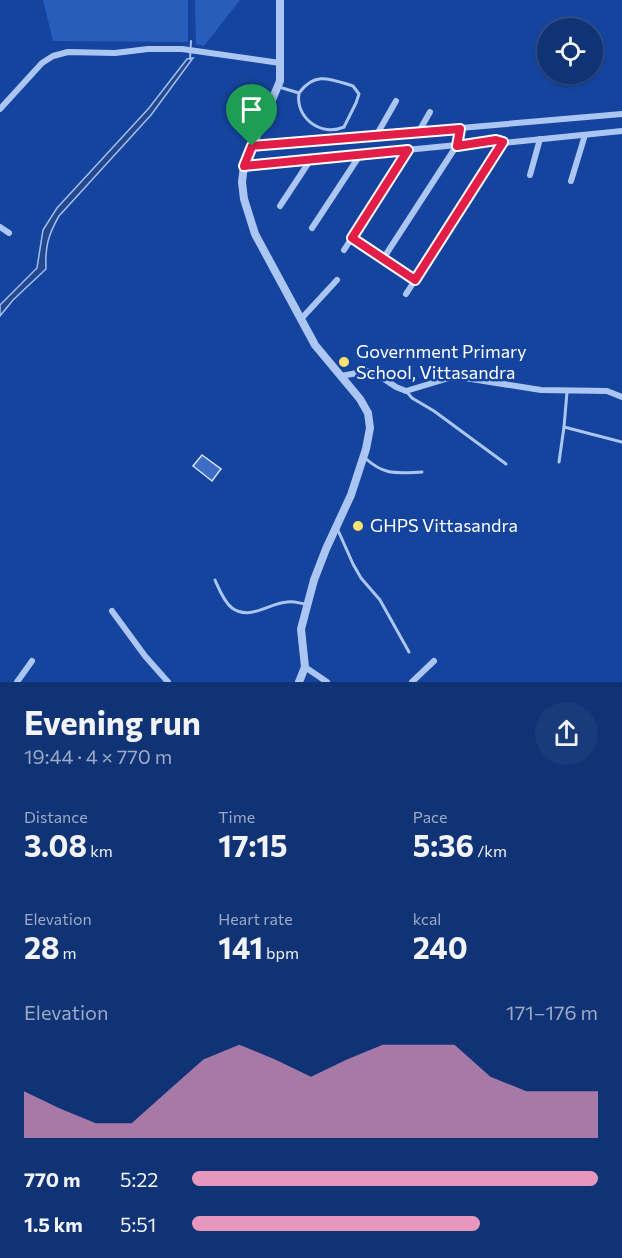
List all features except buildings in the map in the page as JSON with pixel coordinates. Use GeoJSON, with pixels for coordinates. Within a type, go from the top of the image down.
{"type":"FeatureCollection","features":[{"type":"Feature","properties":{"kind":"street"},"geometry":{"type":"LineString","coordinates":[[280,0],[279,87],[244,166],[244,199],[255,234],[318,351],[360,399],[370,419],[364,457],[348,504],[320,564],[307,604],[301,633],[305,668],[299,682]]}},
{"type":"Feature","properties":{"kind":"street"},"geometry":{"type":"LineString","coordinates":[[0,109],[42,63],[53,56],[68,52],[115,53],[148,49],[182,49],[280,63]]}},
{"type":"Feature","properties":{"kind":"street"},"geometry":{"type":"LineString","coordinates":[[376,136],[396,101]]}},
{"type":"Feature","properties":{"kind":"street"},"geometry":{"type":"LineString","coordinates":[[418,133],[430,112]]}},
{"type":"Feature","properties":{"kind":"street"},"geometry":{"type":"LineString","coordinates":[[252,146],[622,114]]}},
{"type":"Feature","properties":{"kind":"street"},"geometry":{"type":"LineString","coordinates":[[383,259],[457,146],[460,129]]}},
{"type":"Feature","properties":{"kind":"street"},"geometry":{"type":"LineString","coordinates":[[244,166],[457,146],[496,140],[503,142],[622,131]]}},
{"type":"Feature","properties":{"kind":"street"},"geometry":{"type":"LineString","coordinates":[[572,181],[585,135]]}},
{"type":"Feature","properties":{"kind":"street"},"geometry":{"type":"LineString","coordinates":[[530,175],[540,139]]}},
{"type":"Feature","properties":{"kind":"street"},"geometry":{"type":"LineString","coordinates":[[406,294],[503,142]]}},
{"type":"Feature","properties":{"kind":"street"},"geometry":{"type":"LineString","coordinates":[[344,250],[408,150]]}},
{"type":"Feature","properties":{"kind":"street"},"geometry":{"type":"LineString","coordinates":[[312,228],[360,155]]}},
{"type":"Feature","properties":{"kind":"street"},"geometry":{"type":"LineString","coordinates":[[280,206],[311,159]]}},
{"type":"Feature","properties":{"kind":"street"},"geometry":{"type":"LineString","coordinates":[[0,227],[9,233]]}},
{"type":"Feature","properties":{"kind":"street"},"geometry":{"type":"LineString","coordinates":[[352,238],[415,280]]}},
{"type":"Feature","properties":{"kind":"street"},"geometry":{"type":"LineString","coordinates":[[301,319],[337,280]]}},
{"type":"Feature","properties":{"kind":"street"},"geometry":{"type":"LineString","coordinates":[[341,376],[360,372],[375,373],[406,391],[449,378],[465,378],[541,390],[607,391],[622,397]]}},
{"type":"Feature","properties":{"kind":"street"},"geometry":{"type":"LineString","coordinates":[[112,611],[145,656],[168,682]]}},
{"type":"Feature","properties":{"kind":"street"},"geometry":{"type":"LineString","coordinates":[[412,682],[434,660]]}},
{"type":"Feature","properties":{"kind":"street"},"geometry":{"type":"LineString","coordinates":[[17,682],[32,661]]}},
{"type":"Feature","properties":{"kind":"street"},"geometry":{"type":"LineString","coordinates":[[305,668],[327,682]]}},
{"type":"Feature","properties":{"kind":"lane"},"geometry":{"type":"LineString","coordinates":[[315,79],[328,79],[353,86],[359,94],[344,127],[337,130],[314,125],[304,118],[298,107],[298,93],[305,84],[315,79]]}},
{"type":"Feature","properties":{"kind":"lane"},"geometry":{"type":"LineString","coordinates":[[279,87],[298,93]]}},
{"type":"Feature","properties":{"kind":"lane"},"geometry":{"type":"LineString","coordinates":[[559,462],[567,390]]}},
{"type":"Feature","properties":{"kind":"lane"},"geometry":{"type":"LineString","coordinates":[[406,391],[412,398],[434,411],[506,464]]}},
{"type":"Feature","properties":{"kind":"lane"},"geometry":{"type":"LineString","coordinates":[[564,427],[622,442]]}},
{"type":"Feature","properties":{"kind":"lane"},"geometry":{"type":"LineString","coordinates":[[364,457],[378,469],[389,473],[422,472]]}},
{"type":"Feature","properties":{"kind":"lane"},"geometry":{"type":"LineString","coordinates":[[336,526],[353,564],[380,600],[409,652]]}},
{"type":"Feature","properties":{"kind":"lane"},"geometry":{"type":"LineString","coordinates":[[215,580],[231,608],[239,611],[258,611],[286,602],[307,604]]}},
{"type":"Feature","properties":{"kind":"shaded area"},"geometry":{"type":"Polygon","coordinates":[[[43,0],[188,0],[188,42],[53,41],[43,0]]]}},
{"type":"Feature","properties":{"kind":"shaded area"},"geometry":{"type":"Polygon","coordinates":[[[195,0],[240,0],[204,46],[196,44],[195,0]]]}},
{"type":"Feature","properties":{"kind":"shaded area"},"geometry":{"type":"Polygon","coordinates":[[[193,58],[151,115],[59,216],[48,241],[46,269],[13,300],[0,316],[0,305],[37,268],[43,230],[57,208],[149,108],[187,59],[193,58]]]}},
{"type":"Feature","properties":{"kind":"waterway"},"geometry":{"type":"LineString","coordinates":[[190,59],[191,41]]}},
{"type":"Feature","properties":{"kind":"place","name":"Government Primary School, Vittasandra"},"geometry":{"type":"Point","coordinates":[344,362]}},
{"type":"Feature","properties":{"kind":"place","name":"GHPS Vittasandra"},"geometry":{"type":"Point","coordinates":[358,526]}},
{"type":"Feature","properties":{"kind":"route"},"geometry":{"type":"LineString","coordinates":[[460,129],[457,146],[496,140],[503,142],[415,280],[352,238],[408,150],[244,166],[252,146],[460,129]]}}]}
